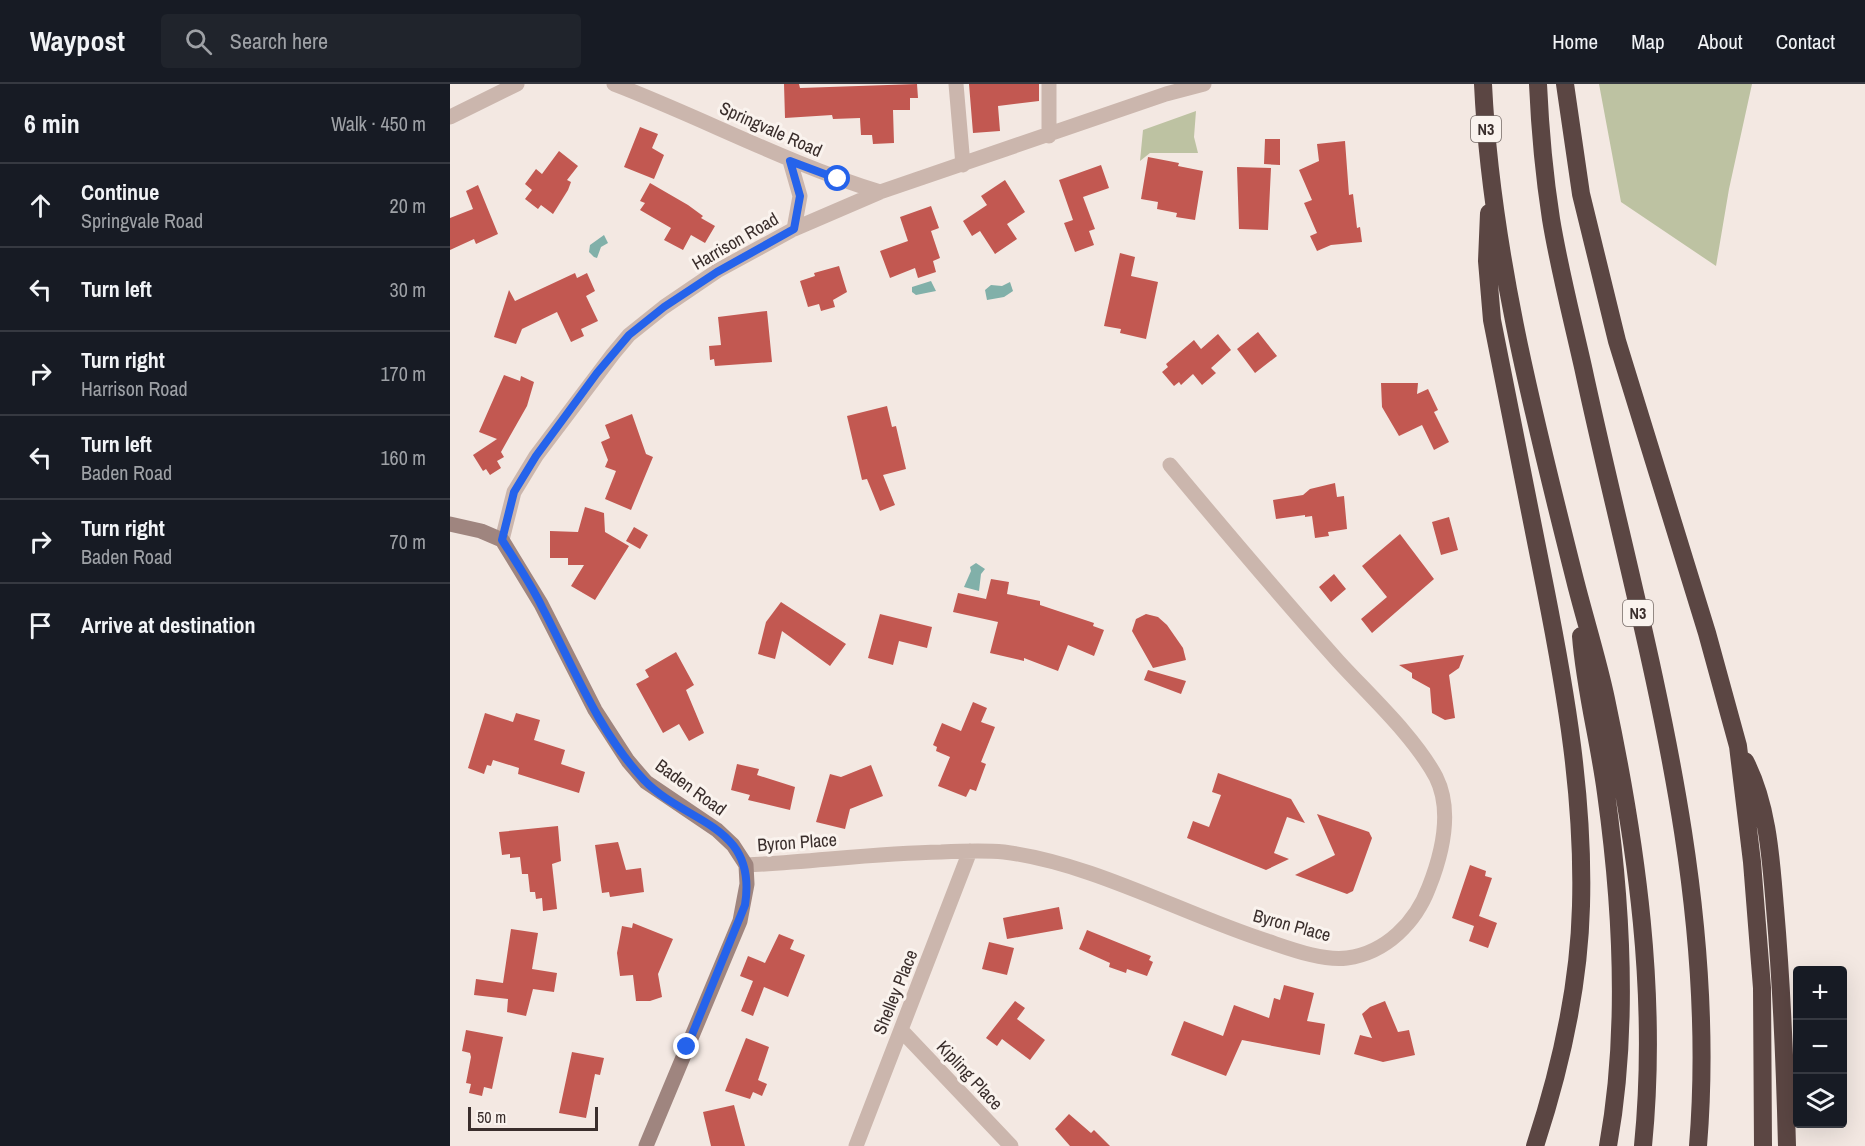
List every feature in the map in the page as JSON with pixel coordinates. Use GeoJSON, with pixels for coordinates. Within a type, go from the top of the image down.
{"type":"FeatureCollection","features":[{"type":"Feature","properties":{"kind":"highway","name":"N3"},"geometry":{"type":"LineString","coordinates":[[1483,84],[1490,175],[1508,285],[1576,583],[1606,696],[1638,870],[1648,1034],[1643,1146]]}},
{"type":"Feature","properties":{"kind":"highway","name":"N3"},"geometry":{"type":"LineString","coordinates":[[1538,84],[1551,219],[1609,490],[1671,754],[1689,865],[1701,972],[1702,1085],[1698,1146]]}},
{"type":"Feature","properties":{"kind":"highway"},"geometry":{"type":"LineString","coordinates":[[1565,84],[1581,194],[1617,341],[1707,633],[1738,746],[1760,798],[1772,876],[1785,1013],[1787,1146]]}},
{"type":"Feature","properties":{"kind":"highway"},"geometry":{"type":"LineString","coordinates":[[1490,175],[1487,261],[1492,321],[1570,722],[1580,825],[1581,908],[1571,999],[1554,1089],[1535,1146]]}},
{"type":"Feature","properties":{"kind":"highway"},"geometry":{"type":"LineString","coordinates":[[1576,583],[1585,683],[1606,790],[1616,878],[1620,1025],[1616,1105],[1608,1146]]}},
{"type":"Feature","properties":{"kind":"highway"},"geometry":{"type":"LineString","coordinates":[[1738,746],[1752,862],[1762,988],[1763,1146]]}},
{"type":"Feature","properties":{"kind":"street"},"geometry":{"type":"LineString","coordinates":[[450,117],[518,84]]}},
{"type":"Feature","properties":{"kind":"street","name":"Springvale Road"},"geometry":{"type":"LineString","coordinates":[[614,84],[696,117],[790,161],[880,192]]}},
{"type":"Feature","properties":{"kind":"street"},"geometry":{"type":"LineString","coordinates":[[956,84],[963,165]]}},
{"type":"Feature","properties":{"kind":"street"},"geometry":{"type":"LineString","coordinates":[[1048,136],[1049,84]]}},
{"type":"Feature","properties":{"kind":"street","name":"Harrison Road"},"geometry":{"type":"LineString","coordinates":[[502,540],[514,492],[536,456],[597,373],[629,335],[664,307],[717,272],[794,229],[880,192],[1166,94],[1204,84]]}},
{"type":"Feature","properties":{"kind":"street"},"geometry":{"type":"LineString","coordinates":[[790,161],[800,196],[794,229]]}},
{"type":"Feature","properties":{"kind":"street","name":"Byron Place"},"geometry":{"type":"LineString","coordinates":[[746,865],[915,852],[1002,852],[1039,859],[1250,936],[1312,954],[1346,958],[1369,952],[1393,939],[1416,915],[1440,858],[1445,824],[1437,779],[1417,749],[1277,592],[1170,465]]}},
{"type":"Feature","properties":{"kind":"street"},"geometry":{"type":"LineString","coordinates":[[450,524],[481,531],[502,540]]}},
{"type":"Feature","properties":{"kind":"street","name":"Baden Road"},"geometry":{"type":"LineString","coordinates":[[502,540],[541,604],[595,710],[628,761],[646,782],[717,830],[733,845],[746,865]]}},
{"type":"Feature","properties":{"kind":"street","name":"Shelley Place"},"geometry":{"type":"LineString","coordinates":[[856,1146],[970,851]]}},
{"type":"Feature","properties":{"kind":"street"},"geometry":{"type":"LineString","coordinates":[[646,1146],[740,921],[747,894],[746,865]]}},
{"type":"Feature","properties":{"kind":"street","name":"Kipling Place"},"geometry":{"type":"LineString","coordinates":[[901,1030],[1011,1146]]}},
{"type":"Feature","properties":{"kind":"green space"},"geometry":{"type":"Polygon","coordinates":[[[1599,84],[1752,84],[1729,189],[1716,266],[1621,202],[1599,84]]]}},
{"type":"Feature","properties":{"kind":"green space"},"geometry":{"type":"Polygon","coordinates":[[[1196,111],[1194,137],[1198,153],[1150,153],[1140,161],[1143,130],[1196,111]]]}},
{"type":"Feature","properties":{"kind":"water"},"geometry":{"type":"Polygon","coordinates":[[[604,235],[608,243],[601,247],[597,258],[594,257],[589,252],[590,245],[604,235]]]}},
{"type":"Feature","properties":{"kind":"water"},"geometry":{"type":"Polygon","coordinates":[[[931,281],[936,291],[916,295],[912,292],[912,287],[931,281]]]}},
{"type":"Feature","properties":{"kind":"water"},"geometry":{"type":"Polygon","coordinates":[[[1010,282],[1013,291],[1004,297],[987,300],[985,290],[991,285],[1002,286],[1010,282]]]}},
{"type":"Feature","properties":{"kind":"water"},"geometry":{"type":"Polygon","coordinates":[[[976,563],[985,569],[981,574],[979,591],[964,587],[971,571],[970,567],[976,563]]]}},
{"type":"Feature","properties":{"kind":"building"},"geometry":{"type":"Polygon","coordinates":[[[784,84],[799,84],[800,88],[917,84],[918,98],[910,98],[910,110],[893,110],[894,143],[873,144],[872,135],[861,135],[860,118],[833,119],[832,115],[785,118],[784,84]]]}},
{"type":"Feature","properties":{"kind":"building"},"geometry":{"type":"Polygon","coordinates":[[[969,84],[1039,84],[1039,101],[998,106],[1000,131],[973,133],[969,84]]]}},
{"type":"Feature","properties":{"kind":"building"},"geometry":{"type":"Polygon","coordinates":[[[640,127],[658,134],[652,148],[664,155],[654,179],[624,167],[640,127]]]}},
{"type":"Feature","properties":{"kind":"building"},"geometry":{"type":"Polygon","coordinates":[[[1265,139],[1280,139],[1280,165],[1264,164],[1265,139]]]}},
{"type":"Feature","properties":{"kind":"building"},"geometry":{"type":"Polygon","coordinates":[[[1345,141],[1349,195],[1353,194],[1357,228],[1360,227],[1362,242],[1331,245],[1317,251],[1310,236],[1317,233],[1304,203],[1312,200],[1299,170],[1319,161],[1317,144],[1345,141]]]}},
{"type":"Feature","properties":{"kind":"building"},"geometry":{"type":"Polygon","coordinates":[[[559,151],[578,166],[567,180],[571,182],[568,190],[553,214],[541,205],[538,209],[525,199],[532,190],[525,184],[536,169],[542,174],[559,151]]]}},
{"type":"Feature","properties":{"kind":"building"},"geometry":{"type":"Polygon","coordinates":[[[1148,157],[1179,163],[1178,166],[1203,171],[1195,220],[1176,217],[1177,213],[1157,209],[1158,202],[1141,199],[1148,157]]]}},
{"type":"Feature","properties":{"kind":"building"},"geometry":{"type":"Polygon","coordinates":[[[1101,165],[1109,188],[1083,197],[1095,229],[1089,231],[1094,245],[1075,252],[1064,223],[1073,220],[1059,180],[1101,165]]]}},
{"type":"Feature","properties":{"kind":"building"},"geometry":{"type":"Polygon","coordinates":[[[1237,167],[1271,168],[1268,230],[1239,229],[1237,167]]]}},
{"type":"Feature","properties":{"kind":"building"},"geometry":{"type":"Polygon","coordinates":[[[1005,180],[1025,212],[1007,224],[1017,239],[995,254],[980,231],[972,236],[963,221],[987,205],[981,196],[1005,180]]]}},
{"type":"Feature","properties":{"kind":"building"},"geometry":{"type":"Polygon","coordinates":[[[650,183],[688,205],[703,216],[701,218],[715,226],[705,243],[691,235],[683,250],[664,240],[671,228],[640,210],[645,203],[640,201],[650,183]]]}},
{"type":"Feature","properties":{"kind":"building"},"geometry":{"type":"Polygon","coordinates":[[[478,185],[498,234],[476,244],[474,239],[450,250],[450,218],[473,209],[466,191],[478,185]]]}},
{"type":"Feature","properties":{"kind":"building"},"geometry":{"type":"Polygon","coordinates":[[[931,206],[939,228],[931,231],[940,258],[933,261],[936,272],[918,278],[915,268],[890,278],[880,251],[908,241],[900,217],[931,206]]]}},
{"type":"Feature","properties":{"kind":"building"},"geometry":{"type":"Polygon","coordinates":[[[1120,253],[1135,257],[1131,276],[1158,282],[1146,339],[1120,333],[1121,329],[1104,326],[1120,253]]]}},
{"type":"Feature","properties":{"kind":"building"},"geometry":{"type":"Polygon","coordinates":[[[839,266],[847,292],[833,300],[835,307],[821,311],[819,304],[808,307],[800,281],[815,276],[814,273],[839,266]]]}},
{"type":"Feature","properties":{"kind":"building"},"geometry":{"type":"Polygon","coordinates":[[[575,273],[577,278],[587,273],[595,291],[586,296],[598,321],[581,329],[584,336],[571,342],[557,312],[522,329],[516,344],[494,337],[509,290],[515,301],[575,273]]]}},
{"type":"Feature","properties":{"kind":"building"},"geometry":{"type":"Polygon","coordinates":[[[767,311],[772,362],[715,366],[714,359],[710,360],[709,346],[721,345],[718,317],[767,311]]]}},
{"type":"Feature","properties":{"kind":"building"},"geometry":{"type":"Polygon","coordinates":[[[1258,332],[1277,356],[1255,373],[1237,349],[1258,332]]]}},
{"type":"Feature","properties":{"kind":"building"},"geometry":{"type":"Polygon","coordinates":[[[1218,334],[1231,350],[1211,368],[1216,373],[1202,385],[1193,374],[1181,385],[1179,382],[1174,386],[1162,372],[1168,367],[1166,364],[1194,340],[1201,349],[1218,334]]]}},
{"type":"Feature","properties":{"kind":"building"},"geometry":{"type":"Polygon","coordinates":[[[504,375],[520,381],[521,376],[534,382],[527,406],[501,452],[504,457],[497,461],[501,468],[490,475],[486,469],[483,471],[473,455],[497,439],[479,432],[504,375]]]}},
{"type":"Feature","properties":{"kind":"building"},"geometry":{"type":"Polygon","coordinates":[[[1381,383],[1418,383],[1417,394],[1428,389],[1438,410],[1434,412],[1449,442],[1434,450],[1422,425],[1399,436],[1382,407],[1381,383]]]}},
{"type":"Feature","properties":{"kind":"building"},"geometry":{"type":"Polygon","coordinates":[[[887,406],[892,427],[896,426],[906,469],[883,475],[895,505],[880,511],[867,479],[862,480],[847,416],[887,406]]]}},
{"type":"Feature","properties":{"kind":"building"},"geometry":{"type":"Polygon","coordinates":[[[632,414],[646,454],[653,457],[631,510],[605,499],[616,471],[605,467],[608,460],[601,442],[610,438],[605,425],[632,414]]]}},
{"type":"Feature","properties":{"kind":"building"},"geometry":{"type":"Polygon","coordinates":[[[1335,483],[1337,497],[1344,496],[1347,529],[1328,532],[1329,536],[1315,538],[1312,516],[1276,519],[1273,500],[1303,495],[1310,489],[1335,483]]]}},
{"type":"Feature","properties":{"kind":"building"},"geometry":{"type":"Polygon","coordinates":[[[585,507],[604,513],[605,532],[629,546],[595,600],[571,586],[584,565],[568,565],[568,558],[550,558],[550,531],[578,532],[585,507]]]}},
{"type":"Feature","properties":{"kind":"building"},"geometry":{"type":"Polygon","coordinates":[[[1449,517],[1458,550],[1441,555],[1432,522],[1449,517]]]}},
{"type":"Feature","properties":{"kind":"building"},"geometry":{"type":"Polygon","coordinates":[[[634,527],[648,535],[640,549],[626,541],[634,527]]]}},
{"type":"Feature","properties":{"kind":"building"},"geometry":{"type":"Polygon","coordinates":[[[1400,534],[1434,579],[1372,633],[1361,619],[1387,597],[1362,566],[1400,534]]]}},
{"type":"Feature","properties":{"kind":"building"},"geometry":{"type":"Polygon","coordinates":[[[1334,574],[1346,589],[1331,602],[1319,587],[1334,574]]]}},
{"type":"Feature","properties":{"kind":"building"},"geometry":{"type":"Polygon","coordinates":[[[991,579],[1009,582],[1007,594],[1040,601],[1040,605],[1094,623],[1093,626],[1104,630],[1094,656],[1068,645],[1058,671],[1024,658],[1024,661],[990,653],[998,622],[953,612],[958,593],[986,599],[991,579]]]}},
{"type":"Feature","properties":{"kind":"building"},"geometry":{"type":"Polygon","coordinates":[[[781,602],[846,644],[830,666],[782,631],[775,659],[758,654],[766,622],[781,602]]]}},
{"type":"Feature","properties":{"kind":"building"},"geometry":{"type":"Polygon","coordinates":[[[880,614],[932,627],[927,648],[899,641],[893,665],[868,658],[880,614]]]}},
{"type":"Feature","properties":{"kind":"building"},"geometry":{"type":"Polygon","coordinates":[[[1146,614],[1158,617],[1167,625],[1183,648],[1186,660],[1153,668],[1132,631],[1136,619],[1146,614]]]}},
{"type":"Feature","properties":{"kind":"building"},"geometry":{"type":"Polygon","coordinates":[[[676,652],[694,685],[686,690],[704,733],[689,741],[679,724],[663,733],[636,684],[649,677],[645,670],[676,652]]]}},
{"type":"Feature","properties":{"kind":"building"},"geometry":{"type":"Polygon","coordinates":[[[1464,655],[1459,668],[1449,675],[1455,718],[1445,720],[1432,713],[1430,688],[1412,678],[1412,673],[1399,665],[1464,655]]]}},
{"type":"Feature","properties":{"kind":"building"},"geometry":{"type":"Polygon","coordinates":[[[1148,670],[1186,681],[1181,694],[1144,680],[1148,670]]]}},
{"type":"Feature","properties":{"kind":"building"},"geometry":{"type":"Polygon","coordinates":[[[973,702],[987,708],[981,722],[995,727],[981,762],[986,764],[976,791],[970,789],[966,797],[938,786],[950,757],[936,751],[937,747],[933,745],[942,723],[961,731],[973,702]]]}},
{"type":"Feature","properties":{"kind":"building"},"geometry":{"type":"Polygon","coordinates":[[[485,713],[513,722],[516,713],[540,720],[534,740],[565,750],[561,764],[585,772],[579,793],[518,774],[519,768],[493,760],[491,766],[487,765],[484,774],[468,768],[485,713]]]}},
{"type":"Feature","properties":{"kind":"building"},"geometry":{"type":"Polygon","coordinates":[[[737,764],[759,769],[757,775],[795,787],[790,810],[748,800],[750,795],[731,790],[737,764]]]}},
{"type":"Feature","properties":{"kind":"building"},"geometry":{"type":"Polygon","coordinates":[[[871,765],[883,796],[850,809],[845,829],[816,822],[830,774],[841,777],[871,765]]]}},
{"type":"Feature","properties":{"kind":"building"},"geometry":{"type":"Polygon","coordinates":[[[1218,773],[1291,799],[1305,823],[1287,817],[1274,853],[1289,859],[1266,870],[1187,838],[1193,821],[1209,827],[1221,795],[1212,792],[1218,773]]]}},
{"type":"Feature","properties":{"kind":"building"},"geometry":{"type":"Polygon","coordinates":[[[1317,814],[1369,832],[1372,838],[1353,891],[1347,894],[1295,875],[1335,855],[1317,814]]]}},
{"type":"Feature","properties":{"kind":"building"},"geometry":{"type":"Polygon","coordinates":[[[558,826],[561,861],[552,864],[557,909],[543,911],[542,898],[536,899],[535,892],[530,892],[528,874],[522,874],[520,857],[510,858],[510,854],[502,855],[499,832],[558,826]]]}},
{"type":"Feature","properties":{"kind":"building"},"geometry":{"type":"Polygon","coordinates":[[[618,842],[626,870],[641,868],[644,892],[610,897],[609,892],[602,893],[595,845],[618,842]]]}},
{"type":"Feature","properties":{"kind":"building"},"geometry":{"type":"Polygon","coordinates":[[[1470,865],[1486,871],[1485,876],[1492,878],[1479,916],[1497,923],[1488,948],[1469,941],[1474,926],[1452,918],[1470,865]]]}},
{"type":"Feature","properties":{"kind":"building"},"geometry":{"type":"Polygon","coordinates":[[[1059,907],[1063,929],[1007,939],[1003,918],[1059,907]]]}},
{"type":"Feature","properties":{"kind":"building"},"geometry":{"type":"Polygon","coordinates":[[[633,923],[673,939],[658,974],[662,997],[650,1001],[636,1001],[633,975],[620,976],[617,953],[622,926],[632,928],[633,923]]]}},
{"type":"Feature","properties":{"kind":"building"},"geometry":{"type":"Polygon","coordinates":[[[511,929],[538,933],[532,969],[557,973],[554,992],[533,989],[526,1016],[507,1012],[508,999],[474,995],[476,979],[503,983],[511,929]]]}},
{"type":"Feature","properties":{"kind":"building"},"geometry":{"type":"Polygon","coordinates":[[[1087,930],[1151,956],[1149,960],[1153,962],[1147,976],[1127,969],[1126,973],[1109,967],[1110,963],[1079,949],[1087,930]]]}},
{"type":"Feature","properties":{"kind":"building"},"geometry":{"type":"Polygon","coordinates":[[[779,934],[794,940],[790,949],[805,955],[788,997],[764,987],[753,1016],[741,1011],[753,981],[740,976],[748,956],[765,963],[779,934]]]}},
{"type":"Feature","properties":{"kind":"building"},"geometry":{"type":"Polygon","coordinates":[[[989,942],[1014,948],[1007,975],[982,969],[989,942]]]}},
{"type":"Feature","properties":{"kind":"building"},"geometry":{"type":"Polygon","coordinates":[[[1284,985],[1314,993],[1307,1021],[1325,1024],[1320,1055],[1242,1040],[1226,1076],[1171,1055],[1184,1021],[1223,1036],[1234,1005],[1269,1018],[1274,998],[1280,1000],[1284,985]]]}},
{"type":"Feature","properties":{"kind":"building"},"geometry":{"type":"Polygon","coordinates":[[[1015,1001],[1025,1008],[1017,1019],[1045,1040],[1030,1060],[1002,1039],[997,1046],[986,1038],[1015,1001]]]}},
{"type":"Feature","properties":{"kind":"building"},"geometry":{"type":"Polygon","coordinates":[[[1385,1001],[1398,1032],[1409,1030],[1415,1055],[1383,1062],[1354,1054],[1360,1035],[1372,1038],[1362,1014],[1370,1007],[1385,1001]]]}},
{"type":"Feature","properties":{"kind":"building"},"geometry":{"type":"Polygon","coordinates":[[[466,1030],[503,1037],[492,1089],[484,1087],[482,1096],[469,1093],[471,1084],[466,1083],[471,1057],[470,1053],[462,1051],[466,1030]]]}},
{"type":"Feature","properties":{"kind":"building"},"geometry":{"type":"Polygon","coordinates":[[[746,1038],[769,1047],[758,1080],[767,1084],[762,1096],[753,1092],[750,1099],[725,1091],[746,1038]]]}},
{"type":"Feature","properties":{"kind":"building"},"geometry":{"type":"Polygon","coordinates":[[[572,1052],[604,1058],[600,1075],[595,1074],[586,1118],[559,1113],[572,1052]]]}},
{"type":"Feature","properties":{"kind":"building"},"geometry":{"type":"Polygon","coordinates":[[[734,1105],[745,1146],[711,1146],[703,1112],[734,1105]]]}},
{"type":"Feature","properties":{"kind":"building"},"geometry":{"type":"Polygon","coordinates":[[[1069,1114],[1091,1133],[1094,1130],[1110,1146],[1070,1146],[1055,1129],[1069,1114]]]}},
{"type":"Feature","properties":{"kind":"route"},"geometry":{"type":"LineString","coordinates":[[687,1047],[740,921],[747,894],[746,865],[733,845],[717,830],[646,782],[628,761],[595,710],[541,604],[502,540],[514,492],[536,456],[597,373],[629,335],[664,307],[717,272],[794,229],[800,207],[800,196],[797,178],[790,161],[838,179]]}}]}
